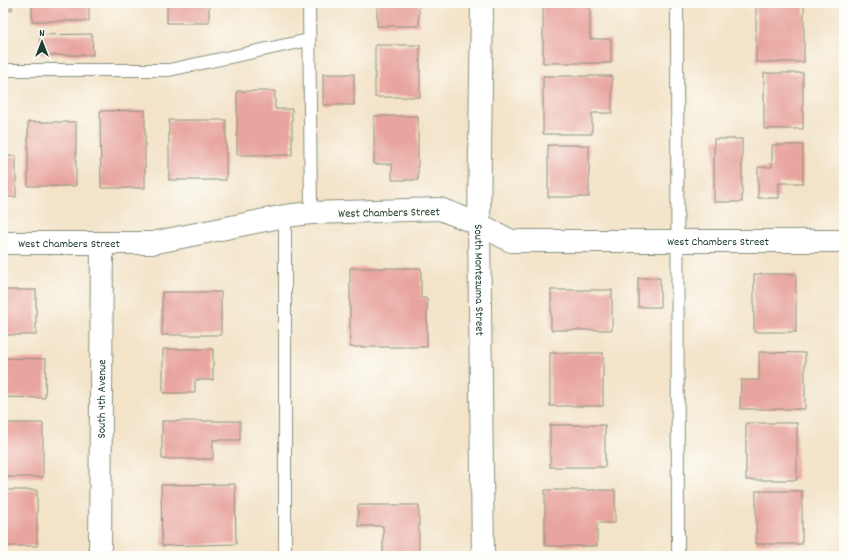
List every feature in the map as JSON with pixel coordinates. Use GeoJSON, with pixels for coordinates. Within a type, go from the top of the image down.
{"type":"FeatureCollection","features":[{"type":"Feature","properties":{"kind":"street","name":"South Montezuma Street"},"geometry":{"type":"LineString","coordinates":[[482,3],[479,224],[483,556]]}},
{"type":"Feature","properties":{"kind":"street","name":"West Chambers Street"},"geometry":{"type":"LineString","coordinates":[[3,243],[152,243],[285,216],[312,213],[440,209],[479,224],[511,241],[844,241]]}},
{"type":"Feature","properties":{"kind":"street","name":"South 4th Avenue"},"geometry":{"type":"LineString","coordinates":[[100,556],[102,243]]}},
{"type":"Feature","properties":{"kind":"lane"},"geometry":{"type":"LineString","coordinates":[[309,3],[312,213]]}},
{"type":"Feature","properties":{"kind":"lane"},"geometry":{"type":"LineString","coordinates":[[676,3],[678,556]]}},
{"type":"Feature","properties":{"kind":"lane"},"geometry":{"type":"LineString","coordinates":[[3,70],[169,70],[309,40]]}},
{"type":"Feature","properties":{"kind":"lane"},"geometry":{"type":"LineString","coordinates":[[285,216],[285,556]]}},
{"type":"Feature","properties":{"kind":"building"},"geometry":{"type":"Polygon","coordinates":[[[3,3],[12,3],[12,10],[3,10],[3,3]]]}},
{"type":"Feature","properties":{"kind":"building"},"geometry":{"type":"Polygon","coordinates":[[[32,3],[89,3],[89,21],[32,21],[32,3]]]}},
{"type":"Feature","properties":{"kind":"building"},"geometry":{"type":"Polygon","coordinates":[[[167,3],[209,3],[209,23],[167,23],[167,3]]]}},
{"type":"Feature","properties":{"kind":"building"},"geometry":{"type":"Polygon","coordinates":[[[377,3],[419,3],[419,26],[377,26],[377,3]]]}},
{"type":"Feature","properties":{"kind":"building"},"geometry":{"type":"Polygon","coordinates":[[[756,3],[804,3],[804,62],[756,62],[756,3]]]}},
{"type":"Feature","properties":{"kind":"building"},"geometry":{"type":"Polygon","coordinates":[[[543,5],[590,5],[590,39],[611,39],[611,63],[543,63],[543,5]]]}},
{"type":"Feature","properties":{"kind":"building"},"geometry":{"type":"Polygon","coordinates":[[[92,34],[93,55],[40,55],[40,35],[92,34]]]}},
{"type":"Feature","properties":{"kind":"building"},"geometry":{"type":"Polygon","coordinates":[[[375,45],[420,45],[420,97],[375,97],[375,45]]]}},
{"type":"Feature","properties":{"kind":"building"},"geometry":{"type":"Polygon","coordinates":[[[764,73],[803,73],[803,129],[764,129],[764,73]]]}},
{"type":"Feature","properties":{"kind":"building"},"geometry":{"type":"Polygon","coordinates":[[[323,74],[354,74],[354,105],[323,105],[323,74]]]}},
{"type":"Feature","properties":{"kind":"building"},"geometry":{"type":"Polygon","coordinates":[[[543,76],[612,76],[612,113],[592,113],[592,134],[543,134],[543,76]]]}},
{"type":"Feature","properties":{"kind":"building"},"geometry":{"type":"Polygon","coordinates":[[[237,91],[275,91],[275,109],[292,109],[292,155],[237,155],[237,91]]]}},
{"type":"Feature","properties":{"kind":"building"},"geometry":{"type":"Polygon","coordinates":[[[145,110],[145,188],[101,188],[100,111],[145,110]]]}},
{"type":"Feature","properties":{"kind":"building"},"geometry":{"type":"Polygon","coordinates":[[[374,116],[418,116],[418,180],[392,180],[392,164],[374,164],[374,116]]]}},
{"type":"Feature","properties":{"kind":"building"},"geometry":{"type":"Polygon","coordinates":[[[169,120],[226,120],[226,180],[169,180],[169,120]]]}},
{"type":"Feature","properties":{"kind":"building"},"geometry":{"type":"Polygon","coordinates":[[[28,122],[76,122],[76,186],[28,186],[28,122]]]}},
{"type":"Feature","properties":{"kind":"building"},"geometry":{"type":"Polygon","coordinates":[[[714,139],[742,139],[742,202],[714,202],[714,139]]]}},
{"type":"Feature","properties":{"kind":"building"},"geometry":{"type":"Polygon","coordinates":[[[548,145],[589,145],[589,197],[548,197],[548,145]]]}},
{"type":"Feature","properties":{"kind":"building"},"geometry":{"type":"Polygon","coordinates":[[[772,145],[803,145],[803,183],[779,183],[779,198],[758,198],[758,167],[772,167],[772,145]]]}},
{"type":"Feature","properties":{"kind":"building"},"geometry":{"type":"Polygon","coordinates":[[[3,156],[16,156],[16,197],[3,197],[3,156]]]}},
{"type":"Feature","properties":{"kind":"building"},"geometry":{"type":"Polygon","coordinates":[[[350,268],[421,268],[421,298],[427,298],[427,347],[350,347],[350,268]]]}},
{"type":"Feature","properties":{"kind":"building"},"geometry":{"type":"Polygon","coordinates":[[[754,274],[796,274],[796,332],[754,332],[754,274]]]}},
{"type":"Feature","properties":{"kind":"building"},"geometry":{"type":"Polygon","coordinates":[[[638,278],[660,278],[660,307],[638,307],[638,278]]]}},
{"type":"Feature","properties":{"kind":"building"},"geometry":{"type":"Polygon","coordinates":[[[3,290],[36,290],[36,335],[3,335],[3,290]]]}},
{"type":"Feature","properties":{"kind":"building"},"geometry":{"type":"Polygon","coordinates":[[[551,290],[612,290],[612,330],[551,330],[551,290]]]}},
{"type":"Feature","properties":{"kind":"building"},"geometry":{"type":"Polygon","coordinates":[[[162,292],[221,292],[221,335],[162,335],[162,292]]]}},
{"type":"Feature","properties":{"kind":"building"},"geometry":{"type":"Polygon","coordinates":[[[163,349],[213,349],[213,380],[195,380],[195,393],[163,393],[163,349]]]}},
{"type":"Feature","properties":{"kind":"building"},"geometry":{"type":"Polygon","coordinates":[[[759,352],[805,353],[805,409],[740,409],[741,380],[759,380],[759,352]]]}},
{"type":"Feature","properties":{"kind":"building"},"geometry":{"type":"Polygon","coordinates":[[[550,353],[603,353],[603,406],[550,406],[550,353]]]}},
{"type":"Feature","properties":{"kind":"building"},"geometry":{"type":"Polygon","coordinates":[[[3,358],[46,359],[45,398],[3,397],[3,358]]]}},
{"type":"Feature","properties":{"kind":"building"},"geometry":{"type":"Polygon","coordinates":[[[162,421],[240,421],[240,440],[213,440],[213,459],[162,459],[162,421]]]}},
{"type":"Feature","properties":{"kind":"building"},"geometry":{"type":"Polygon","coordinates":[[[3,423],[43,423],[43,477],[3,477],[3,423]]]}},
{"type":"Feature","properties":{"kind":"building"},"geometry":{"type":"Polygon","coordinates":[[[746,423],[797,423],[797,480],[746,480],[746,423]]]}},
{"type":"Feature","properties":{"kind":"building"},"geometry":{"type":"Polygon","coordinates":[[[550,425],[605,425],[605,467],[550,467],[550,425]]]}},
{"type":"Feature","properties":{"kind":"building"},"geometry":{"type":"Polygon","coordinates":[[[235,484],[236,544],[162,546],[161,485],[235,484]]]}},
{"type":"Feature","properties":{"kind":"building"},"geometry":{"type":"Polygon","coordinates":[[[3,490],[37,490],[37,546],[3,546],[3,490]]]}},
{"type":"Feature","properties":{"kind":"building"},"geometry":{"type":"Polygon","coordinates":[[[545,490],[615,490],[615,523],[597,523],[597,546],[545,546],[545,490]]]}},
{"type":"Feature","properties":{"kind":"building"},"geometry":{"type":"Polygon","coordinates":[[[756,491],[802,491],[802,544],[756,544],[756,491]]]}},
{"type":"Feature","properties":{"kind":"building"},"geometry":{"type":"Polygon","coordinates":[[[358,505],[419,505],[419,556],[383,556],[383,526],[358,526],[358,505]]]}}]}
